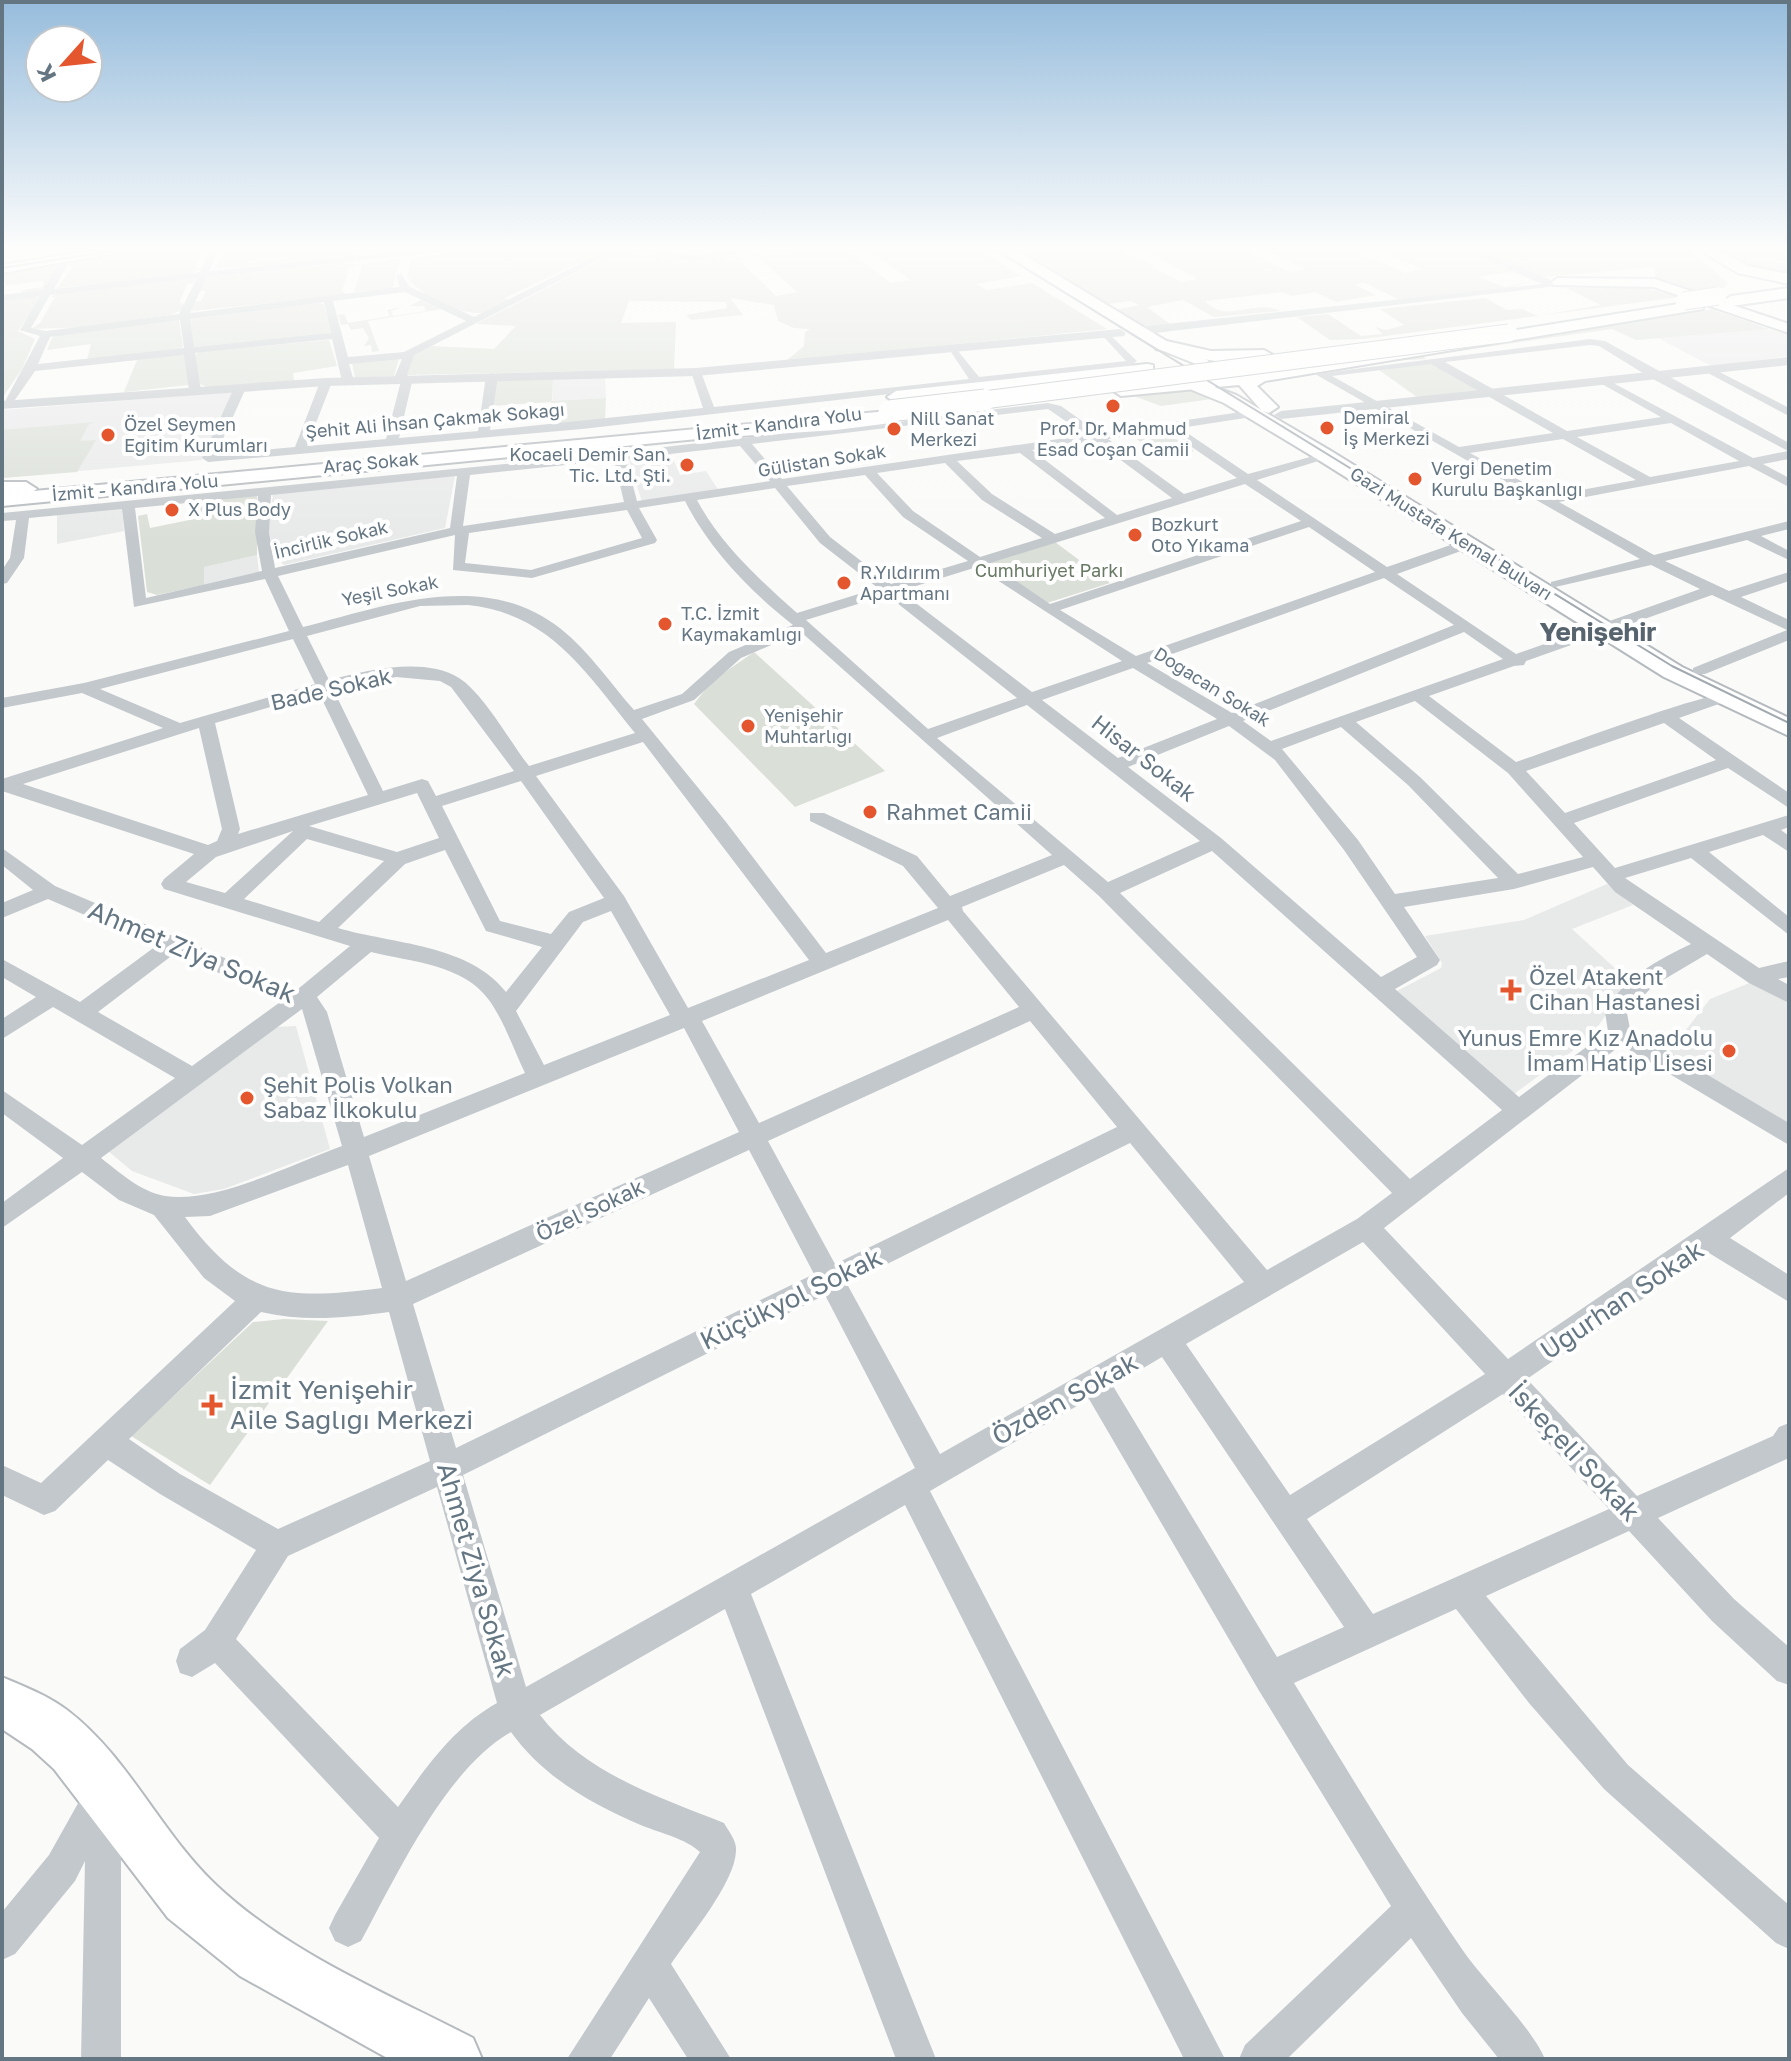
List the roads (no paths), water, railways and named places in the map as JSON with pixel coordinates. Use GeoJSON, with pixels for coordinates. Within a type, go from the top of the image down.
{"type":"FeatureCollection","features":[{"type":"Feature","properties":{"kind":"highway"},"geometry":{"type":"LineString","coordinates":[[1138,377],[1148,361],[1148,347]]}},
{"type":"Feature","properties":{"kind":"highway"},"geometry":{"type":"LineString","coordinates":[[1174,347],[1266,368],[1404,347]]}},
{"type":"Feature","properties":{"kind":"highway","name":"İzmit - Kandıra Yolu"},"geometry":{"type":"LineString","coordinates":[[12,498],[560,444],[709,422],[890,412],[1270,366],[1396,347]]}},
{"type":"Feature","properties":{"kind":"highway"},"geometry":{"type":"LineString","coordinates":[[1327,370],[1446,347]]}},
{"type":"Feature","properties":{"kind":"highway"},"geometry":{"type":"LineString","coordinates":[[709,422],[836,424],[944,411],[1138,377],[1179,361],[1242,358],[1234,363],[1238,369],[1327,370],[1414,363]]}},
{"type":"Feature","properties":{"kind":"highway"},"geometry":{"type":"LineString","coordinates":[[1201,361],[1222,368],[1230,375],[1229,390]]}},
{"type":"Feature","properties":{"kind":"highway"},"geometry":{"type":"LineString","coordinates":[[1164,367],[1168,377],[1198,386]]}},
{"type":"Feature","properties":{"kind":"highway"},"geometry":{"type":"LineString","coordinates":[[1138,377],[1204,389],[1229,390],[1266,368]]}},
{"type":"Feature","properties":{"kind":"highway"},"geometry":{"type":"LineString","coordinates":[[1266,368],[1247,387],[1268,412]]}},
{"type":"Feature","properties":{"kind":"highway"},"geometry":{"type":"LineString","coordinates":[[709,422],[820,406],[1138,377],[1198,386]]}},
{"type":"Feature","properties":{"kind":"highway"},"geometry":{"type":"LineString","coordinates":[[2,483],[560,444]]}},
{"type":"Feature","properties":{"kind":"highway"},"geometry":{"type":"LineString","coordinates":[[2,509],[356,475],[560,444]]}},
{"type":"Feature","properties":{"kind":"main road"},"geometry":{"type":"LineString","coordinates":[[1152,347],[1164,367]]}},
{"type":"Feature","properties":{"kind":"main road"},"geometry":{"type":"LineString","coordinates":[[1164,347],[1201,361]]}},
{"type":"Feature","properties":{"kind":"main road","name":"Gazi Mustafa Kemal Bulvarı"},"geometry":{"type":"LineString","coordinates":[[1198,386],[1229,390],[1268,412],[1556,585],[1673,672],[1789,728]]}},
{"type":"Feature","properties":{"kind":"main road","name":"Gazi Mustafa Kemal Bulvarı"},"geometry":{"type":"LineString","coordinates":[[1268,412],[1324,455],[1467,544],[1612,627],[1789,714]]}},
{"type":"Feature","properties":{"kind":"main road"},"geometry":{"type":"LineString","coordinates":[[6,1712],[56,1735],[104,1790],[166,1873],[235,1938],[318,1989],[452,2059]]}},
{"type":"Feature","properties":{"kind":"street"},"geometry":{"type":"LineString","coordinates":[[4,405],[31,368],[40,347]]}},
{"type":"Feature","properties":{"kind":"street"},"geometry":{"type":"LineString","coordinates":[[188,347],[195,390]]}},
{"type":"Feature","properties":{"kind":"street"},"geometry":{"type":"LineString","coordinates":[[31,368],[224,347]]}},
{"type":"Feature","properties":{"kind":"street"},"geometry":{"type":"LineString","coordinates":[[340,347],[348,381]]}},
{"type":"Feature","properties":{"kind":"street"},"geometry":{"type":"LineString","coordinates":[[344,361],[407,355],[423,347]]}},
{"type":"Feature","properties":{"kind":"street"},"geometry":{"type":"LineString","coordinates":[[4,405],[195,390],[238,393],[326,382],[404,378],[696,372],[973,347]]}},
{"type":"Feature","properties":{"kind":"street","name":"Şehit Ali İhsan Çakmak Sokağı"},"geometry":{"type":"LineString","coordinates":[[238,393],[208,458],[483,435],[709,422],[976,381],[1121,367],[1132,361],[1122,347]]}},
{"type":"Feature","properties":{"kind":"street"},"geometry":{"type":"LineString","coordinates":[[1414,363],[1551,347]]}},
{"type":"Feature","properties":{"kind":"street"},"geometry":{"type":"LineString","coordinates":[[1604,347],[1789,448]]}},
{"type":"Feature","properties":{"kind":"street"},"geometry":{"type":"LineString","coordinates":[[954,349],[976,381]]}},
{"type":"Feature","properties":{"kind":"street"},"geometry":{"type":"LineString","coordinates":[[391,444],[407,355]]}},
{"type":"Feature","properties":{"kind":"street"},"geometry":{"type":"LineString","coordinates":[[1434,361],[1645,480]]}},
{"type":"Feature","properties":{"kind":"street"},"geometry":{"type":"LineString","coordinates":[[1268,412],[1371,405],[1788,362]]}},
{"type":"Feature","properties":{"kind":"street"},"geometry":{"type":"LineString","coordinates":[[1092,370],[1138,377]]}},
{"type":"Feature","properties":{"kind":"street"},"geometry":{"type":"LineString","coordinates":[[1327,370],[1371,405],[1654,561],[1789,626]]}},
{"type":"Feature","properties":{"kind":"street"},"geometry":{"type":"LineString","coordinates":[[1710,370],[1789,413]]}},
{"type":"Feature","properties":{"kind":"street"},"geometry":{"type":"LineString","coordinates":[[696,372],[709,422]]}},
{"type":"Feature","properties":{"kind":"street"},"geometry":{"type":"LineString","coordinates":[[483,435],[492,376]]}},
{"type":"Feature","properties":{"kind":"street"},"geometry":{"type":"LineString","coordinates":[[1604,381],[1789,483]]}},
{"type":"Feature","properties":{"kind":"street"},"geometry":{"type":"LineString","coordinates":[[299,451],[326,382]]}},
{"type":"Feature","properties":{"kind":"street"},"geometry":{"type":"LineString","coordinates":[[890,412],[1057,408],[1182,499]]}},
{"type":"Feature","properties":{"kind":"street"},"geometry":{"type":"LineString","coordinates":[[890,412],[944,411]]}},
{"type":"Feature","properties":{"kind":"street","name":"Araç Sokak"},"geometry":{"type":"LineString","coordinates":[[2,517],[12,498],[81,508],[464,473],[743,441],[890,412]]}},
{"type":"Feature","properties":{"kind":"street","name":"Gülistan Sokak"},"geometry":{"type":"LineString","coordinates":[[632,507],[1268,412]]}},
{"type":"Feature","properties":{"kind":"street"},"geometry":{"type":"LineString","coordinates":[[1456,451],[1673,419]]}},
{"type":"Feature","properties":{"kind":"street"},"geometry":{"type":"LineString","coordinates":[[1170,427],[1518,662]]}},
{"type":"Feature","properties":{"kind":"street","name":"Hisar Sokak"},"geometry":{"type":"LineString","coordinates":[[743,441],[825,540],[1214,842],[1519,1111]]}},
{"type":"Feature","properties":{"kind":"street"},"geometry":{"type":"LineString","coordinates":[[1024,450],[1114,519]]}},
{"type":"Feature","properties":{"kind":"street"},"geometry":{"type":"LineString","coordinates":[[631,717],[688,697],[735,655],[798,623],[886,588],[1324,455]]}},
{"type":"Feature","properties":{"kind":"street"},"geometry":{"type":"LineString","coordinates":[[1545,501],[1789,455]]}},
{"type":"Feature","properties":{"kind":"street"},"geometry":{"type":"LineString","coordinates":[[464,473],[458,567],[532,574],[650,540],[632,507],[619,456]]}},
{"type":"Feature","properties":{"kind":"street"},"geometry":{"type":"LineString","coordinates":[[949,460],[987,497],[1052,538]]}},
{"type":"Feature","properties":{"kind":"street","name":"Doğacan Sokak"},"geometry":{"type":"LineString","coordinates":[[869,472],[908,514],[1048,609],[1231,720],[1270,747],[1295,772],[1430,960],[1380,988]]}},
{"type":"Feature","properties":{"kind":"street"},"geometry":{"type":"LineString","coordinates":[[265,491],[262,532],[269,573],[378,798]]}},
{"type":"Feature","properties":{"kind":"street"},"geometry":{"type":"LineString","coordinates":[[2,580],[17,558],[12,498]]}},
{"type":"Feature","properties":{"kind":"street"},"geometry":{"type":"LineString","coordinates":[[690,499],[698,518],[725,552],[798,623],[1064,858],[1106,891],[1410,1195]]}},
{"type":"Feature","properties":{"kind":"street","name":"İncirlik Sokak"},"geometry":{"type":"LineString","coordinates":[[128,503],[139,604],[459,531],[632,507]]}},
{"type":"Feature","properties":{"kind":"street"},"geometry":{"type":"LineString","coordinates":[[2,509],[81,508]]}},
{"type":"Feature","properties":{"kind":"street"},"geometry":{"type":"LineString","coordinates":[[1048,609],[1309,523]]}},
{"type":"Feature","properties":{"kind":"street"},"geometry":{"type":"LineString","coordinates":[[1556,585],[1789,525]]}},
{"type":"Feature","properties":{"kind":"street"},"geometry":{"type":"LineString","coordinates":[[1749,536],[1789,556]]}},
{"type":"Feature","properties":{"kind":"street"},"geometry":{"type":"LineString","coordinates":[[925,736],[1382,571],[1467,544]]}},
{"type":"Feature","properties":{"kind":"street"},"geometry":{"type":"LineString","coordinates":[[1727,597],[1789,576]]}},
{"type":"Feature","properties":{"kind":"street"},"geometry":{"type":"LineString","coordinates":[[1270,747],[1518,662],[1711,590]]}},
{"type":"Feature","properties":{"kind":"street","name":"Yeşil Sokak"},"geometry":{"type":"LineString","coordinates":[[2,703],[84,688],[420,602],[455,600],[505,608],[532,617],[554,631],[631,717],[728,833],[822,963]]}},
{"type":"Feature","properties":{"kind":"street"},"geometry":{"type":"LineString","coordinates":[[1114,766],[1466,626]]}},
{"type":"Feature","properties":{"kind":"street"},"geometry":{"type":"LineString","coordinates":[[1699,671],[1789,634]]}},
{"type":"Feature","properties":{"kind":"street","name":"Bade Sokak"},"geometry":{"type":"LineString","coordinates":[[4,784],[178,728],[390,673],[446,677],[457,683],[617,901],[754,1135],[830,1280],[922,1479],[1205,2059]]}},
{"type":"Feature","properties":{"kind":"street"},"geometry":{"type":"LineString","coordinates":[[84,688],[178,728]]}},
{"type":"Feature","properties":{"kind":"street"},"geometry":{"type":"LineString","coordinates":[[1419,696],[1514,769],[1610,876],[1707,945],[1789,995]]}},
{"type":"Feature","properties":{"kind":"street"},"geometry":{"type":"LineString","coordinates":[[1514,769],[1724,697]]}},
{"type":"Feature","properties":{"kind":"street"},"geometry":{"type":"LineString","coordinates":[[1665,716],[1789,802]]}},
{"type":"Feature","properties":{"kind":"street"},"geometry":{"type":"LineString","coordinates":[[206,720],[231,829],[217,848],[171,884],[367,944],[454,964],[474,973],[488,984],[505,1009],[539,1078]]}},
{"type":"Feature","properties":{"kind":"street"},"geometry":{"type":"LineString","coordinates":[[1343,720],[1414,781],[1514,882]]}},
{"type":"Feature","properties":{"kind":"street"},"geometry":{"type":"LineString","coordinates":[[430,804],[646,735]]}},
{"type":"Feature","properties":{"kind":"street"},"geometry":{"type":"LineString","coordinates":[[1562,821],[1730,761]]}},
{"type":"Feature","properties":{"kind":"street"},"geometry":{"type":"LineString","coordinates":[[4,784],[217,848],[300,828],[422,785],[448,842],[493,926],[556,943]]}},
{"type":"Feature","properties":{"kind":"street"},"geometry":{"type":"LineString","coordinates":[[817,817],[910,861],[952,907],[1264,1286]]}},
{"type":"Feature","properties":{"kind":"street"},"geometry":{"type":"LineString","coordinates":[[1610,876],[1789,821]]}},
{"type":"Feature","properties":{"kind":"street"},"geometry":{"type":"LineString","coordinates":[[300,828],[398,859]]}},
{"type":"Feature","properties":{"kind":"street"},"geometry":{"type":"LineString","coordinates":[[228,902],[300,828]]}},
{"type":"Feature","properties":{"kind":"street"},"geometry":{"type":"LineString","coordinates":[[1766,828],[1789,846]]}},
{"type":"Feature","properties":{"kind":"street"},"geometry":{"type":"LineString","coordinates":[[324,929],[398,859],[448,842]]}},
{"type":"Feature","properties":{"kind":"street"},"geometry":{"type":"LineString","coordinates":[[1106,891],[1214,842]]}},
{"type":"Feature","properties":{"kind":"street"},"geometry":{"type":"LineString","coordinates":[[1692,849],[1789,928]]}},
{"type":"Feature","properties":{"kind":"street","name":"Ahmet Ziya Sokak"},"geometry":{"type":"LineString","coordinates":[[2,855],[48,891],[300,999],[316,1012],[516,1710],[543,1747],[584,1780],[716,1842],[720,1855],[587,2059]]}},
{"type":"Feature","properties":{"kind":"street"},"geometry":{"type":"LineString","coordinates":[[7,1110],[82,1157],[128,1192],[163,1207],[190,1208],[232,1199],[822,963],[1064,858]]}},
{"type":"Feature","properties":{"kind":"street"},"geometry":{"type":"LineString","coordinates":[[1390,902],[1514,882],[1595,860]]}},
{"type":"Feature","properties":{"kind":"street"},"geometry":{"type":"LineString","coordinates":[[2,911],[48,891]]}},
{"type":"Feature","properties":{"kind":"street"},"geometry":{"type":"LineString","coordinates":[[505,1009],[576,917],[617,901]]}},
{"type":"Feature","properties":{"kind":"street"},"geometry":{"type":"LineString","coordinates":[[81,1013],[174,943]]}},
{"type":"Feature","properties":{"kind":"street"},"geometry":{"type":"LineString","coordinates":[[2,1217],[300,999],[367,944]]}},
{"type":"Feature","properties":{"kind":"street"},"geometry":{"type":"LineString","coordinates":[[1707,945],[1662,967],[1631,989],[1616,1012],[1620,1034],[1789,1135]]}},
{"type":"Feature","properties":{"kind":"street"},"geometry":{"type":"LineString","coordinates":[[2,967],[192,1077]]}},
{"type":"Feature","properties":{"kind":"street"},"geometry":{"type":"LineString","coordinates":[[1756,977],[1789,969]]}},
{"type":"Feature","properties":{"kind":"street"},"geometry":{"type":"LineString","coordinates":[[2,1030],[53,996]]}},
{"type":"Feature","properties":{"kind":"street","name":"Özel Sokak"},"geometry":{"type":"LineString","coordinates":[[163,1207],[195,1254],[213,1272],[256,1299],[298,1308],[398,1298],[1035,1009]]}},
{"type":"Feature","properties":{"kind":"street","name":"Özden Sokak"},"geometry":{"type":"LineString","coordinates":[[348,1928],[400,1834],[468,1745],[516,1710],[1366,1227],[1620,1034]]}},
{"type":"Feature","properties":{"kind":"street","name":"Küçükyol Sokak"},"geometry":{"type":"LineString","coordinates":[[277,1545],[447,1468],[1135,1129]]}},
{"type":"Feature","properties":{"kind":"street","name":"Uğurhan Sokak"},"geometry":{"type":"LineString","coordinates":[[1286,1515],[1506,1380],[1710,1239],[1789,1179]]}},
{"type":"Feature","properties":{"kind":"street","name":"İskeçeli Sokak"},"geometry":{"type":"LineString","coordinates":[[1366,1227],[1723,1610],[1789,1669]]}},
{"type":"Feature","properties":{"kind":"street"},"geometry":{"type":"LineString","coordinates":[[1710,1239],[1789,1290]]}},
{"type":"Feature","properties":{"kind":"street"},"geometry":{"type":"LineString","coordinates":[[2,1480],[44,1500],[256,1299]]}},
{"type":"Feature","properties":{"kind":"street"},"geometry":{"type":"LineString","coordinates":[[1168,1342],[1367,1634]]}},
{"type":"Feature","properties":{"kind":"street"},"geometry":{"type":"LineString","coordinates":[[1095,1382],[1270,1677],[1414,1910],[1463,1981],[1525,2059]]}},
{"type":"Feature","properties":{"kind":"street"},"geometry":{"type":"LineString","coordinates":[[107,1442],[170,1484],[277,1545],[204,1651],[400,1834]]}},
{"type":"Feature","properties":{"kind":"street"},"geometry":{"type":"LineString","coordinates":[[1270,1677],[1787,1445]]}},
{"type":"Feature","properties":{"kind":"street"},"geometry":{"type":"LineString","coordinates":[[732,1587],[916,2059]]}},
{"type":"Feature","properties":{"kind":"street"},"geometry":{"type":"LineString","coordinates":[[1462,1591],[1541,1691],[1616,1777],[1789,1930]]}},
{"type":"Feature","properties":{"kind":"street"},"geometry":{"type":"LineString","coordinates":[[2,1941],[62,1868],[104,1790]]}},
{"type":"Feature","properties":{"kind":"street"},"geometry":{"type":"LineString","coordinates":[[101,2059],[104,1790]]}},
{"type":"Feature","properties":{"kind":"street"},"geometry":{"type":"LineString","coordinates":[[1259,2059],[1414,1910]]}},
{"type":"Feature","properties":{"kind":"street"},"geometry":{"type":"LineString","coordinates":[[650,1965],[711,2059]]}},
{"type":"Feature","properties":{"kind":"tram line"},"geometry":{"type":"LineString","coordinates":[[1153,347],[1672,666],[1789,723]]}},
{"type":"Feature","properties":{"kind":"place","name":"Prof. Dr. Mahmud Esad Coşan Camii"},"geometry":{"type":"Point","coordinates":[1113,406]}},
{"type":"Feature","properties":{"kind":"place","name":"Demiral İş Merkezi"},"geometry":{"type":"Point","coordinates":[1327,428]}},
{"type":"Feature","properties":{"kind":"place","name":"Nill Sanat Merkezi"},"geometry":{"type":"Point","coordinates":[894,429]}},
{"type":"Feature","properties":{"kind":"place","name":"Özel Seymen Eğitim Kurumları"},"geometry":{"type":"Point","coordinates":[108,435]}},
{"type":"Feature","properties":{"kind":"place","name":"Kocaeli Demir San. Tic. Ltd. Şti."},"geometry":{"type":"Point","coordinates":[687,465]}},
{"type":"Feature","properties":{"kind":"place","name":"Vergi Denetim Kurulu Başkanlığı"},"geometry":{"type":"Point","coordinates":[1415,479]}},
{"type":"Feature","properties":{"kind":"place","name":"X Plus Body"},"geometry":{"type":"Point","coordinates":[172,510]}},
{"type":"Feature","properties":{"kind":"place","name":"Bozkurt Oto Yıkama"},"geometry":{"type":"Point","coordinates":[1135,535]}},
{"type":"Feature","properties":{"kind":"place","name":"R.Yıldırım Apartmanı"},"geometry":{"type":"Point","coordinates":[844,583]}},
{"type":"Feature","properties":{"kind":"place","name":"T.C. İzmit Kaymakamlığı"},"geometry":{"type":"Point","coordinates":[665,624]}},
{"type":"Feature","properties":{"kind":"place","name":"Yenişehir Muhtarlığı"},"geometry":{"type":"Point","coordinates":[748,726]}},
{"type":"Feature","properties":{"kind":"place","name":"Rahmet Camii"},"geometry":{"type":"Point","coordinates":[870,812]}},
{"type":"Feature","properties":{"kind":"place","name":"Özel Atakent Cihan Hastanesi"},"geometry":{"type":"Point","coordinates":[1511,990]}},
{"type":"Feature","properties":{"kind":"place","name":"Yunus Emre Kız Anadolu İmam Hatip Lisesi"},"geometry":{"type":"Point","coordinates":[1729,1051]}},
{"type":"Feature","properties":{"kind":"place","name":"Şehit Polis Volkan Sabaz İlkokulu"},"geometry":{"type":"Point","coordinates":[247,1098]}},
{"type":"Feature","properties":{"kind":"place","name":"İzmit Yenişehir Aile Sağlığı Merkezi"},"geometry":{"type":"Point","coordinates":[212,1405]}},
{"type":"Feature","properties":{"kind":"district","name":"Yenişehir"},"geometry":{"type":"Point","coordinates":[1598,632]}},
{"type":"Feature","properties":{"kind":"park label","name":"Cumhuriyet Parkı"},"geometry":{"type":"Point","coordinates":[1049,571]}}]}
